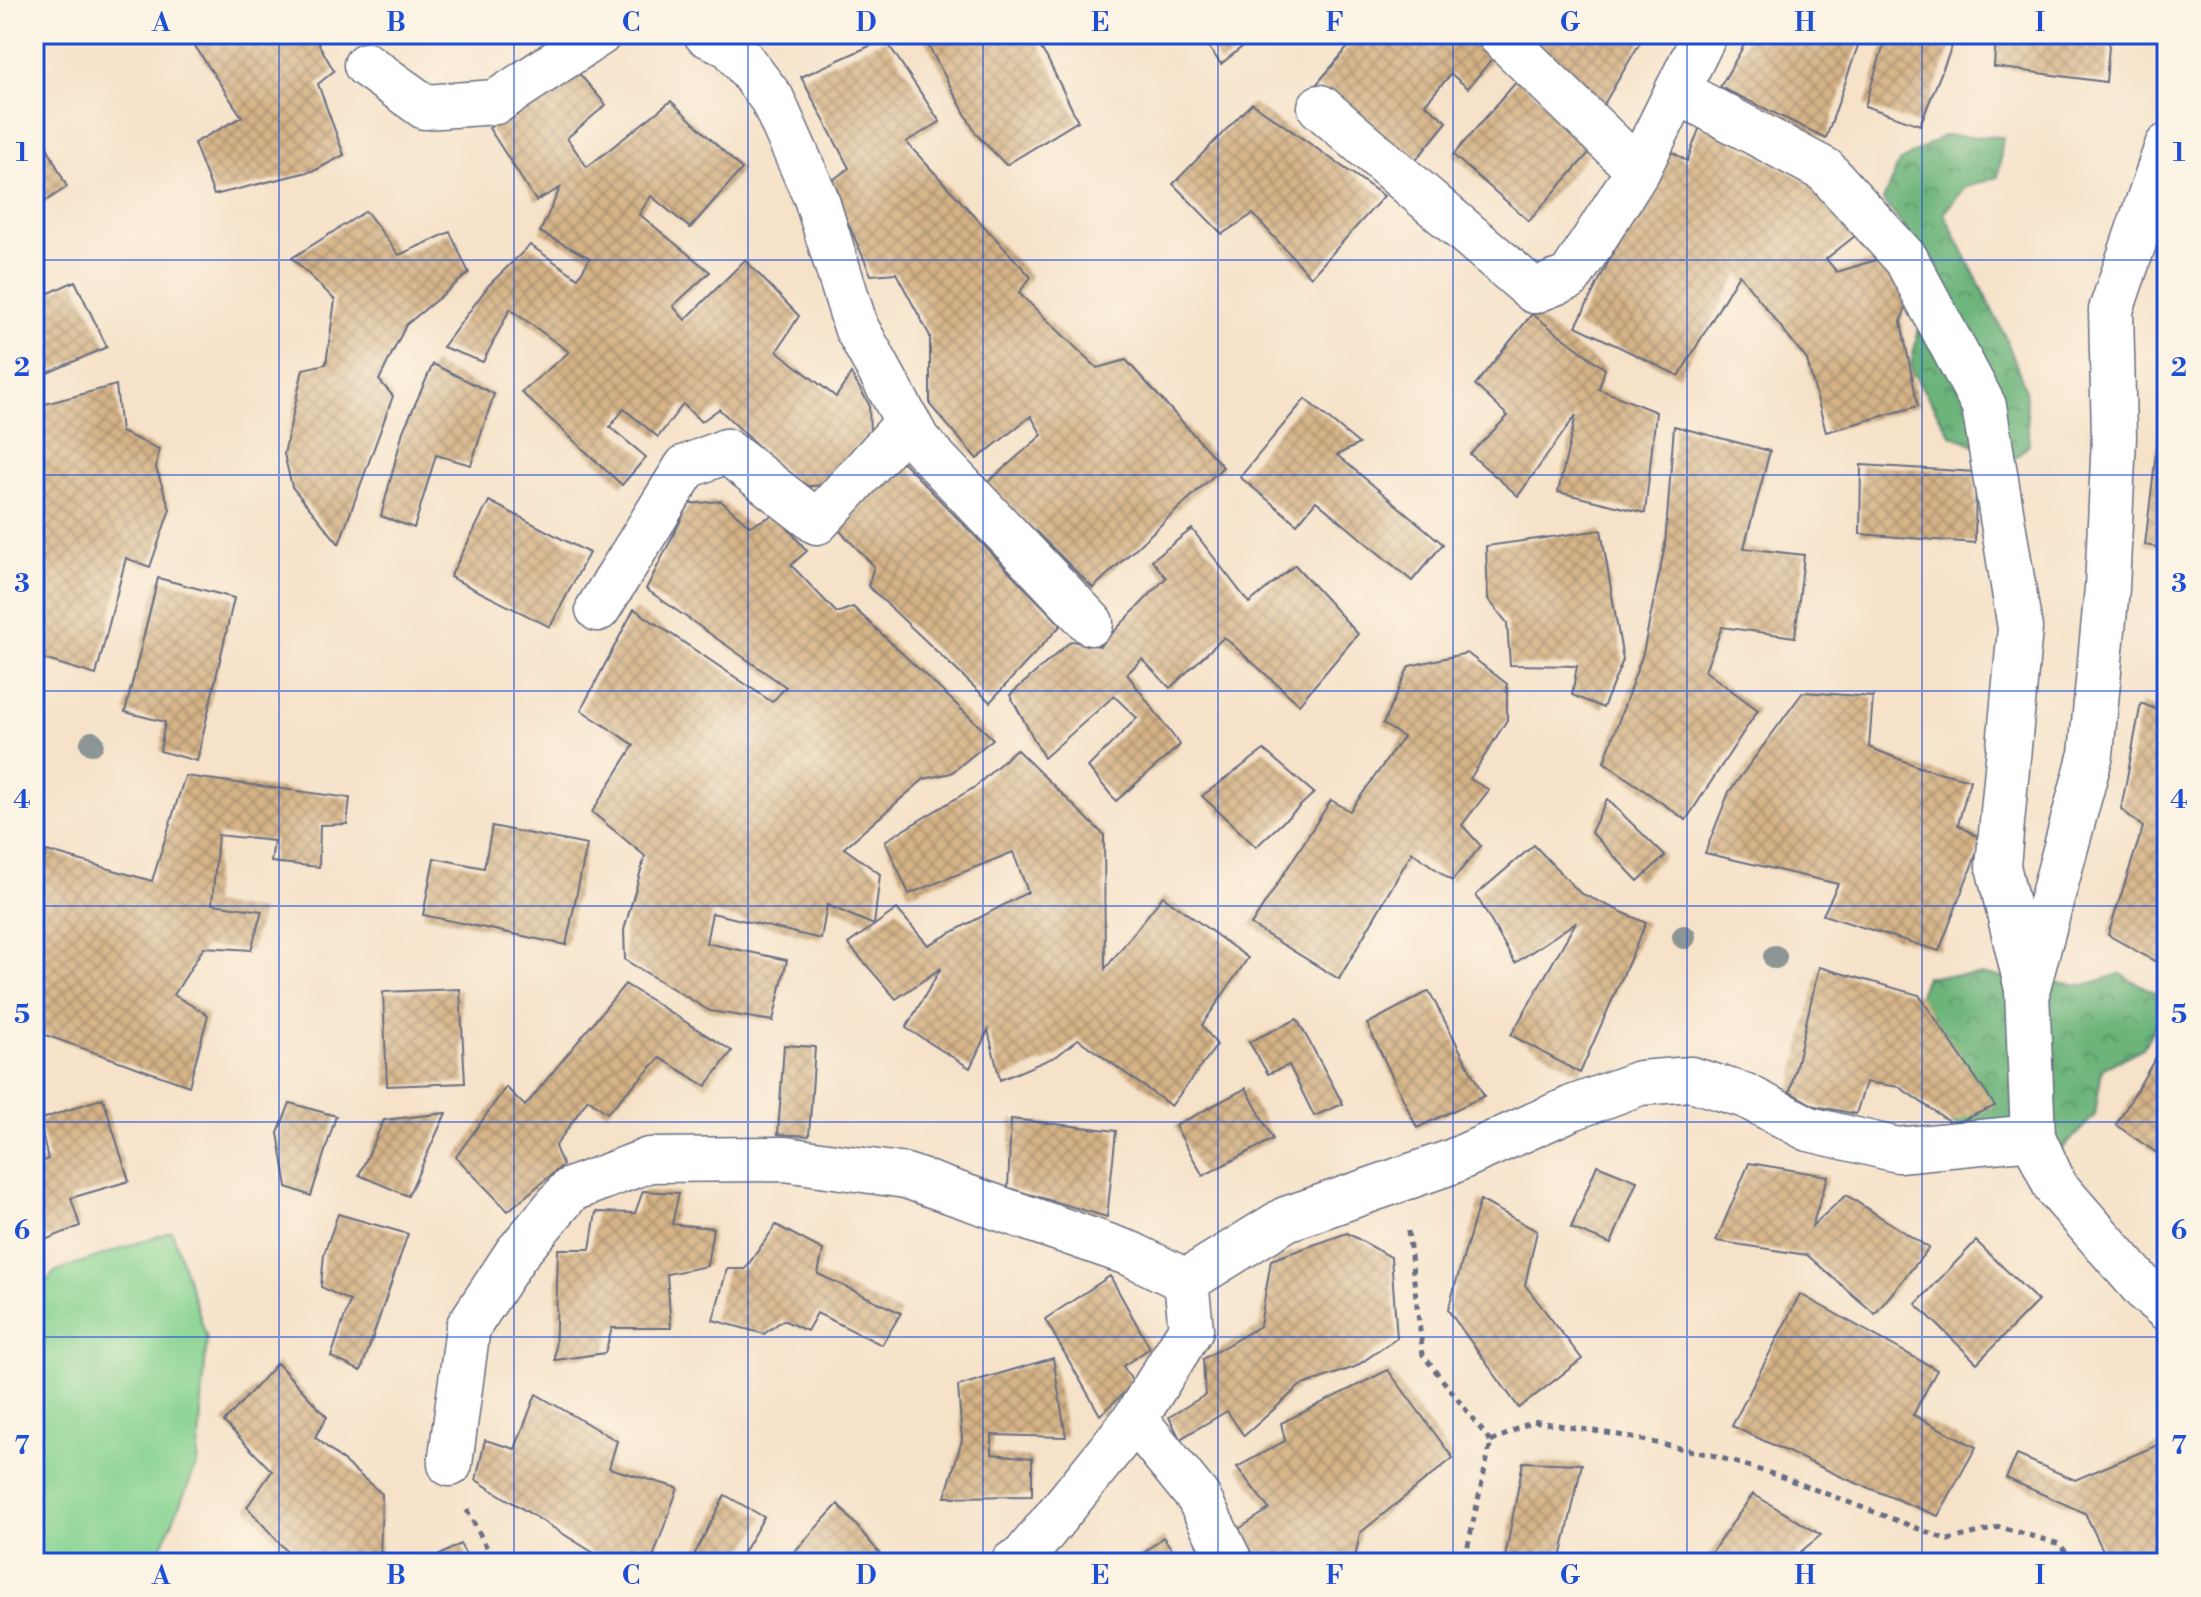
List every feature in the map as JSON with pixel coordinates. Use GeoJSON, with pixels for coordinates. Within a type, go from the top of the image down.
{"type":"FeatureCollection","features":[{"type":"Feature","properties":{"kind":"street"},"geometry":{"type":"LineString","coordinates":[[366,65],[425,107],[496,102],[599,34]]}},
{"type":"Feature","properties":{"kind":"street"},"geometry":{"type":"LineString","coordinates":[[706,34],[732,47],[772,99],[816,198],[856,327],[918,441],[1091,623]]}},
{"type":"Feature","properties":{"kind":"street"},"geometry":{"type":"LineString","coordinates":[[1499,34],[1638,170]]}},
{"type":"Feature","properties":{"kind":"street"},"geometry":{"type":"LineString","coordinates":[[1320,107],[1534,291],[1570,277],[1638,170],[1705,34]]}},
{"type":"Feature","properties":{"kind":"street"},"geometry":{"type":"LineString","coordinates":[[1677,91],[1825,170],[1906,259],[1984,406],[2020,628],[1998,866],[2027,991],[2033,1137],[2055,1186],[2148,1293],[2167,1309]]}},
{"type":"Feature","properties":{"kind":"street"},"geometry":{"type":"LineString","coordinates":[[2027,991],[2091,754],[2107,588],[2114,437],[2111,310],[2167,146]]}},
{"type":"Feature","properties":{"kind":"street"},"geometry":{"type":"LineString","coordinates":[[598,609],[686,467],[726,451],[817,522],[908,422]]}},
{"type":"Feature","properties":{"kind":"street"},"geometry":{"type":"LineString","coordinates":[[1186,1281],[1286,1219],[1451,1162],[1572,1108],[1640,1083],[1691,1079],[1746,1096],[1809,1129],[1898,1150],[2033,1137]]}},
{"type":"Feature","properties":{"kind":"street"},"geometry":{"type":"LineString","coordinates":[[450,1464],[468,1327],[516,1254],[570,1190],[649,1160],[785,1159],[906,1176],[1131,1254],[1186,1281]]}},
{"type":"Feature","properties":{"kind":"street"},"geometry":{"type":"LineString","coordinates":[[1020,1562],[1135,1419],[1191,1329],[1186,1281]]}},
{"type":"Feature","properties":{"kind":"street"},"geometry":{"type":"LineString","coordinates":[[1135,1419],[1198,1497],[1231,1563]]}},
{"type":"Feature","properties":{"kind":"path"},"geometry":{"type":"LineString","coordinates":[[1401,1178],[1423,1355],[1491,1442]]}},
{"type":"Feature","properties":{"kind":"path"},"geometry":{"type":"LineString","coordinates":[[1491,1442],[1533,1421],[1619,1435],[1712,1455],[1782,1477],[1948,1540],[2000,1527],[2015,1531],[2060,1544],[2073,1563]]}},
{"type":"Feature","properties":{"kind":"path"},"geometry":{"type":"LineString","coordinates":[[1464,1563],[1491,1442]]}},
{"type":"Feature","properties":{"kind":"path"},"geometry":{"type":"LineString","coordinates":[[450,1464],[470,1519],[495,1563]]}},
{"type":"Feature","properties":{"kind":"green space"},"geometry":{"type":"Polygon","coordinates":[[[1943,136],[2003,137],[1998,177],[1964,188],[1944,213],[2005,336],[2025,388],[2029,444],[2012,461],[1951,435],[1910,368],[1933,266],[1883,200],[1899,162],[1943,136]]]}},
{"type":"Feature","properties":{"kind":"green space"},"geometry":{"type":"Polygon","coordinates":[[[2120,974],[2167,999],[2167,1003],[2143,1048],[2102,1069],[2095,1115],[2045,1167],[1953,1124],[1908,1025],[1926,976],[1982,975],[2085,985],[2120,974]]]}},
{"type":"Feature","properties":{"kind":"green space"},"geometry":{"type":"Polygon","coordinates":[[[172,1231],[207,1339],[197,1464],[155,1563],[34,1563],[34,1294],[56,1271],[172,1231]]]}},
{"type":"Feature","properties":{"kind":"building"},"geometry":{"type":"Polygon","coordinates":[[[187,34],[313,34],[334,71],[318,84],[344,155],[316,170],[214,195],[194,143],[242,117],[187,34]]]}},
{"type":"Feature","properties":{"kind":"building"},"geometry":{"type":"Polygon","coordinates":[[[922,34],[1032,34],[1078,121],[1006,165],[976,134],[922,34]]]}},
{"type":"Feature","properties":{"kind":"building"},"geometry":{"type":"Polygon","coordinates":[[[1199,34],[1258,34],[1221,64],[1199,34]]]}},
{"type":"Feature","properties":{"kind":"building"},"geometry":{"type":"Polygon","coordinates":[[[1359,34],[1484,34],[1501,48],[1468,88],[1451,74],[1425,104],[1447,122],[1412,165],[1316,85],[1359,34]]]}},
{"type":"Feature","properties":{"kind":"building"},"geometry":{"type":"Polygon","coordinates":[[[1526,34],[1645,34],[1603,106],[1526,34]]]}},
{"type":"Feature","properties":{"kind":"building"},"geometry":{"type":"Polygon","coordinates":[[[1747,34],[1862,34],[1826,138],[1720,87],[1747,34]]]}},
{"type":"Feature","properties":{"kind":"building"},"geometry":{"type":"Polygon","coordinates":[[[1887,34],[1957,34],[1920,125],[1865,106],[1887,34]]]}},
{"type":"Feature","properties":{"kind":"building"},"geometry":{"type":"Polygon","coordinates":[[[1996,34],[2110,34],[2106,82],[1994,67],[1996,34]]]}},
{"type":"Feature","properties":{"kind":"building"},"geometry":{"type":"Polygon","coordinates":[[[885,39],[940,122],[906,142],[1031,277],[1019,293],[1097,368],[1126,360],[1223,467],[1093,588],[987,483],[1042,435],[1031,416],[977,459],[930,405],[930,336],[896,273],[871,275],[830,182],[849,168],[801,77],[885,39]]]}},
{"type":"Feature","properties":{"kind":"building"},"geometry":{"type":"Polygon","coordinates":[[[576,70],[606,105],[567,138],[587,167],[671,101],[742,169],[690,228],[651,196],[639,214],[710,272],[673,306],[685,320],[745,260],[799,316],[777,351],[836,397],[851,374],[869,404],[870,434],[823,485],[801,487],[719,409],[701,422],[683,404],[658,437],[624,409],[610,427],[646,457],[622,485],[521,392],[569,352],[510,309],[483,362],[443,347],[489,285],[530,245],[578,278],[590,258],[540,232],[560,188],[536,201],[489,128],[576,70]]]}},
{"type":"Feature","properties":{"kind":"building"},"geometry":{"type":"Polygon","coordinates":[[[1518,80],[1595,146],[1529,221],[1453,155],[1518,80]]]}},
{"type":"Feature","properties":{"kind":"building"},"geometry":{"type":"Polygon","coordinates":[[[1252,103],[1384,196],[1311,277],[1253,214],[1222,234],[1173,184],[1252,103]]]}},
{"type":"Feature","properties":{"kind":"building"},"geometry":{"type":"Polygon","coordinates":[[[34,121],[67,187],[34,209],[34,121]]]}},
{"type":"Feature","properties":{"kind":"building"},"geometry":{"type":"Polygon","coordinates":[[[1701,124],[1818,188],[1860,232],[1826,259],[1837,272],[1879,259],[1909,296],[1901,322],[1918,406],[1826,432],[1807,360],[1739,274],[1679,376],[1576,326],[1666,148],[1687,161],[1701,124]]]}},
{"type":"Feature","properties":{"kind":"building"},"geometry":{"type":"Polygon","coordinates":[[[366,211],[399,255],[450,232],[469,273],[406,325],[379,380],[393,396],[339,544],[292,487],[284,454],[303,369],[326,364],[335,300],[292,258],[366,211]]]}},
{"type":"Feature","properties":{"kind":"building"},"geometry":{"type":"Polygon","coordinates":[[[75,281],[107,347],[34,379],[34,300],[75,281]]]}},
{"type":"Feature","properties":{"kind":"building"},"geometry":{"type":"Polygon","coordinates":[[[1532,314],[1605,369],[1599,389],[1656,412],[1645,513],[1558,492],[1576,415],[1518,496],[1470,454],[1508,416],[1475,385],[1532,314]]]}},
{"type":"Feature","properties":{"kind":"building"},"geometry":{"type":"Polygon","coordinates":[[[433,364],[494,394],[471,465],[436,455],[414,528],[381,516],[403,431],[433,364]]]}},
{"type":"Feature","properties":{"kind":"building"},"geometry":{"type":"Polygon","coordinates":[[[2167,369],[2167,549],[2145,545],[2167,369]]]}},
{"type":"Feature","properties":{"kind":"building"},"geometry":{"type":"Polygon","coordinates":[[[116,385],[121,432],[159,449],[156,468],[170,509],[150,567],[126,558],[96,675],[34,656],[34,407],[116,385]]]}},
{"type":"Feature","properties":{"kind":"building"},"geometry":{"type":"Polygon","coordinates":[[[1305,399],[1359,444],[1337,455],[1443,544],[1412,581],[1316,501],[1297,524],[1240,477],[1305,399]]]}},
{"type":"Feature","properties":{"kind":"building"},"geometry":{"type":"Polygon","coordinates":[[[1674,426],[1770,451],[1744,548],[1804,555],[1795,637],[1722,627],[1705,671],[1758,710],[1686,820],[1604,762],[1643,653],[1665,545],[1674,426]]]}},
{"type":"Feature","properties":{"kind":"building"},"geometry":{"type":"Polygon","coordinates":[[[901,460],[1061,625],[990,702],[868,586],[874,566],[837,528],[901,460]]]}},
{"type":"Feature","properties":{"kind":"building"},"geometry":{"type":"Polygon","coordinates":[[[1861,465],[1976,472],[1975,543],[1860,534],[1861,465]]]}},
{"type":"Feature","properties":{"kind":"building"},"geometry":{"type":"Polygon","coordinates":[[[489,501],[589,553],[550,627],[450,577],[489,501]]]}},
{"type":"Feature","properties":{"kind":"building"},"geometry":{"type":"Polygon","coordinates":[[[721,501],[750,526],[776,514],[807,551],[791,565],[837,613],[853,607],[993,739],[951,773],[924,779],[844,848],[880,874],[874,925],[827,905],[821,939],[712,913],[706,943],[787,960],[773,1021],[710,1011],[625,960],[624,930],[645,856],[592,812],[634,745],[581,710],[634,609],[772,702],[786,687],[646,589],[689,504],[721,501]]]}},
{"type":"Feature","properties":{"kind":"building"},"geometry":{"type":"Polygon","coordinates":[[[1192,529],[1249,603],[1295,565],[1358,634],[1299,704],[1224,637],[1170,688],[1142,659],[1127,674],[1180,745],[1116,801],[1088,767],[1137,718],[1114,696],[1044,758],[1010,695],[1071,641],[1100,646],[1166,578],[1152,560],[1192,529]]]}},
{"type":"Feature","properties":{"kind":"building"},"geometry":{"type":"Polygon","coordinates":[[[1601,530],[1623,660],[1603,708],[1572,695],[1577,666],[1510,665],[1507,623],[1488,599],[1486,546],[1601,530]]]}},
{"type":"Feature","properties":{"kind":"building"},"geometry":{"type":"Polygon","coordinates":[[[158,578],[234,598],[197,761],[160,751],[165,722],[125,712],[158,578]]]}},
{"type":"Feature","properties":{"kind":"building"},"geometry":{"type":"Polygon","coordinates":[[[1467,653],[1507,684],[1507,720],[1470,779],[1489,790],[1462,825],[1481,846],[1452,881],[1412,852],[1339,979],[1251,925],[1331,800],[1350,811],[1403,737],[1383,724],[1409,666],[1467,653]]]}},
{"type":"Feature","properties":{"kind":"building"},"geometry":{"type":"Polygon","coordinates":[[[1803,692],[1873,697],[1869,747],[1919,767],[1970,780],[1958,825],[1982,839],[1939,951],[1823,915],[1838,884],[1705,853],[1729,792],[1803,692]]]}},
{"type":"Feature","properties":{"kind":"building"},"geometry":{"type":"Polygon","coordinates":[[[2141,703],[2167,714],[2167,968],[2108,935],[2143,827],[2121,809],[2141,703]]]}},
{"type":"Feature","properties":{"kind":"building"},"geometry":{"type":"Polygon","coordinates":[[[1016,749],[1104,835],[1105,969],[1163,896],[1248,958],[1202,1025],[1217,1045],[1171,1106],[1078,1039],[1057,1056],[1000,1080],[988,1030],[970,1068],[906,1028],[941,968],[896,999],[848,944],[897,909],[928,945],[1028,892],[1013,852],[909,894],[885,841],[975,787],[1016,749]]]}},
{"type":"Feature","properties":{"kind":"building"},"geometry":{"type":"Polygon","coordinates":[[[1264,750],[1314,793],[1256,847],[1202,796],[1264,750]]]}},
{"type":"Feature","properties":{"kind":"building"},"geometry":{"type":"Polygon","coordinates":[[[185,776],[350,798],[347,824],[320,825],[319,867],[271,862],[274,841],[218,835],[212,904],[262,911],[251,950],[204,947],[174,995],[208,1015],[189,1086],[34,1031],[34,893],[47,851],[152,881],[185,776]]]}},
{"type":"Feature","properties":{"kind":"building"},"geometry":{"type":"Polygon","coordinates":[[[1607,799],[1665,856],[1638,881],[1591,832],[1607,799]]]}},
{"type":"Feature","properties":{"kind":"building"},"geometry":{"type":"Polygon","coordinates":[[[492,826],[587,845],[566,945],[423,915],[434,858],[484,868],[492,826]]]}},
{"type":"Feature","properties":{"kind":"building"},"geometry":{"type":"Polygon","coordinates":[[[1534,845],[1580,893],[1646,923],[1580,1073],[1511,1035],[1576,922],[1515,963],[1476,895],[1534,845]]]}},
{"type":"Feature","properties":{"kind":"building"},"geometry":{"type":"Polygon","coordinates":[[[1819,967],[1919,995],[1995,1106],[1953,1124],[1899,1087],[1866,1082],[1856,1114],[1815,1106],[1790,1092],[1819,967]]]}},
{"type":"Feature","properties":{"kind":"building"},"geometry":{"type":"Polygon","coordinates":[[[625,984],[732,1051],[706,1086],[660,1058],[607,1113],[588,1099],[555,1147],[563,1165],[508,1211],[456,1157],[506,1087],[525,1106],[625,984]]]}},
{"type":"Feature","properties":{"kind":"building"},"geometry":{"type":"Polygon","coordinates":[[[460,989],[465,1083],[387,1086],[383,992],[460,989]]]}},
{"type":"Feature","properties":{"kind":"building"},"geometry":{"type":"Polygon","coordinates":[[[1429,991],[1484,1096],[1417,1128],[1367,1024],[1429,991]]]}},
{"type":"Feature","properties":{"kind":"building"},"geometry":{"type":"Polygon","coordinates":[[[1297,1019],[1343,1104],[1314,1116],[1289,1065],[1268,1074],[1249,1042],[1297,1019]]]}},
{"type":"Feature","properties":{"kind":"building"},"geometry":{"type":"Polygon","coordinates":[[[784,1045],[815,1047],[809,1136],[778,1134],[784,1045]]]}},
{"type":"Feature","properties":{"kind":"building"},"geometry":{"type":"Polygon","coordinates":[[[2162,1047],[2167,1050],[2167,1160],[2116,1125],[2162,1047]]]}},
{"type":"Feature","properties":{"kind":"building"},"geometry":{"type":"Polygon","coordinates":[[[1246,1088],[1273,1139],[1203,1176],[1175,1126],[1246,1088]]]}},
{"type":"Feature","properties":{"kind":"building"},"geometry":{"type":"Polygon","coordinates":[[[103,1098],[129,1181],[71,1198],[80,1226],[40,1242],[34,1226],[34,1166],[48,1159],[39,1120],[103,1098]]]}},
{"type":"Feature","properties":{"kind":"building"},"geometry":{"type":"Polygon","coordinates":[[[290,1103],[336,1116],[311,1196],[287,1187],[278,1133],[290,1103]]]}},
{"type":"Feature","properties":{"kind":"building"},"geometry":{"type":"Polygon","coordinates":[[[446,1113],[408,1196],[359,1175],[384,1120],[446,1113]]]}},
{"type":"Feature","properties":{"kind":"building"},"geometry":{"type":"Polygon","coordinates":[[[1011,1119],[1116,1131],[1107,1217],[1008,1188],[1011,1119]]]}},
{"type":"Feature","properties":{"kind":"building"},"geometry":{"type":"Polygon","coordinates":[[[1749,1163],[1828,1176],[1812,1226],[1846,1195],[1929,1248],[1875,1314],[1807,1255],[1716,1241],[1749,1163]]]}},
{"type":"Feature","properties":{"kind":"building"},"geometry":{"type":"Polygon","coordinates":[[[1597,1165],[1637,1181],[1611,1244],[1571,1228],[1597,1165]]]}},
{"type":"Feature","properties":{"kind":"building"},"geometry":{"type":"Polygon","coordinates":[[[643,1191],[679,1193],[672,1224],[713,1228],[707,1266],[667,1274],[671,1328],[612,1328],[605,1353],[555,1360],[558,1249],[590,1249],[596,1212],[635,1213],[643,1191]]]}},
{"type":"Feature","properties":{"kind":"building"},"geometry":{"type":"Polygon","coordinates":[[[1480,1200],[1537,1231],[1525,1285],[1582,1359],[1519,1408],[1448,1310],[1480,1200]]]}},
{"type":"Feature","properties":{"kind":"building"},"geometry":{"type":"Polygon","coordinates":[[[338,1214],[408,1234],[361,1371],[331,1357],[350,1301],[321,1287],[324,1254],[338,1214]]]}},
{"type":"Feature","properties":{"kind":"building"},"geometry":{"type":"Polygon","coordinates":[[[776,1225],[823,1250],[818,1274],[901,1313],[882,1345],[817,1313],[807,1331],[783,1320],[764,1334],[713,1320],[727,1269],[745,1269],[776,1225]]]}},
{"type":"Feature","properties":{"kind":"building"},"geometry":{"type":"Polygon","coordinates":[[[1347,1233],[1391,1257],[1397,1338],[1355,1367],[1300,1386],[1244,1436],[1227,1411],[1180,1439],[1169,1417],[1205,1395],[1203,1359],[1260,1326],[1271,1260],[1347,1233]]]}},
{"type":"Feature","properties":{"kind":"building"},"geometry":{"type":"Polygon","coordinates":[[[1976,1241],[2038,1301],[1977,1363],[1916,1304],[1976,1241]]]}},
{"type":"Feature","properties":{"kind":"building"},"geometry":{"type":"Polygon","coordinates":[[[1110,1276],[1150,1348],[1123,1366],[1134,1384],[1100,1415],[1045,1319],[1110,1276]]]}},
{"type":"Feature","properties":{"kind":"building"},"geometry":{"type":"Polygon","coordinates":[[[1800,1294],[1937,1370],[1913,1415],[1976,1447],[1938,1516],[1844,1478],[1732,1426],[1800,1294]]]}},
{"type":"Feature","properties":{"kind":"building"},"geometry":{"type":"Polygon","coordinates":[[[1053,1358],[1066,1437],[992,1435],[992,1454],[1032,1458],[1032,1496],[945,1497],[962,1440],[958,1386],[1053,1358]]]}},
{"type":"Feature","properties":{"kind":"building"},"geometry":{"type":"Polygon","coordinates":[[[277,1363],[327,1417],[315,1437],[382,1494],[380,1563],[293,1563],[292,1557],[247,1507],[272,1471],[224,1422],[277,1363]]]}},
{"type":"Feature","properties":{"kind":"building"},"geometry":{"type":"Polygon","coordinates":[[[1388,1370],[1453,1458],[1360,1533],[1354,1563],[1256,1563],[1239,1529],[1269,1509],[1237,1467],[1285,1441],[1281,1423],[1388,1370]]]}},
{"type":"Feature","properties":{"kind":"building"},"geometry":{"type":"Polygon","coordinates":[[[536,1394],[617,1441],[609,1468],[678,1488],[651,1563],[603,1563],[602,1558],[476,1480],[485,1440],[515,1449],[536,1394]]]}},
{"type":"Feature","properties":{"kind":"building"},"geometry":{"type":"Polygon","coordinates":[[[2167,1441],[2167,1556],[2148,1563],[2109,1563],[2085,1513],[2006,1478],[2017,1455],[2075,1480],[2167,1441]]]}},
{"type":"Feature","properties":{"kind":"building"},"geometry":{"type":"Polygon","coordinates":[[[1523,1462],[1582,1464],[1560,1563],[1504,1563],[1523,1462]]]}},
{"type":"Feature","properties":{"kind":"building"},"geometry":{"type":"Polygon","coordinates":[[[1753,1494],[1821,1535],[1787,1563],[1704,1563],[1753,1494]]]}},
{"type":"Feature","properties":{"kind":"building"},"geometry":{"type":"Polygon","coordinates":[[[725,1495],[764,1517],[737,1563],[690,1563],[725,1495]]]}},
{"type":"Feature","properties":{"kind":"building"},"geometry":{"type":"Polygon","coordinates":[[[838,1504],[888,1563],[784,1563],[838,1504]]]}},
{"type":"Feature","properties":{"kind":"building"},"geometry":{"type":"Polygon","coordinates":[[[1163,1537],[1182,1563],[1132,1563],[1163,1537]]]}},
{"type":"Feature","properties":{"kind":"building"},"geometry":{"type":"Polygon","coordinates":[[[460,1544],[471,1563],[425,1563],[460,1544]]]}}]}
